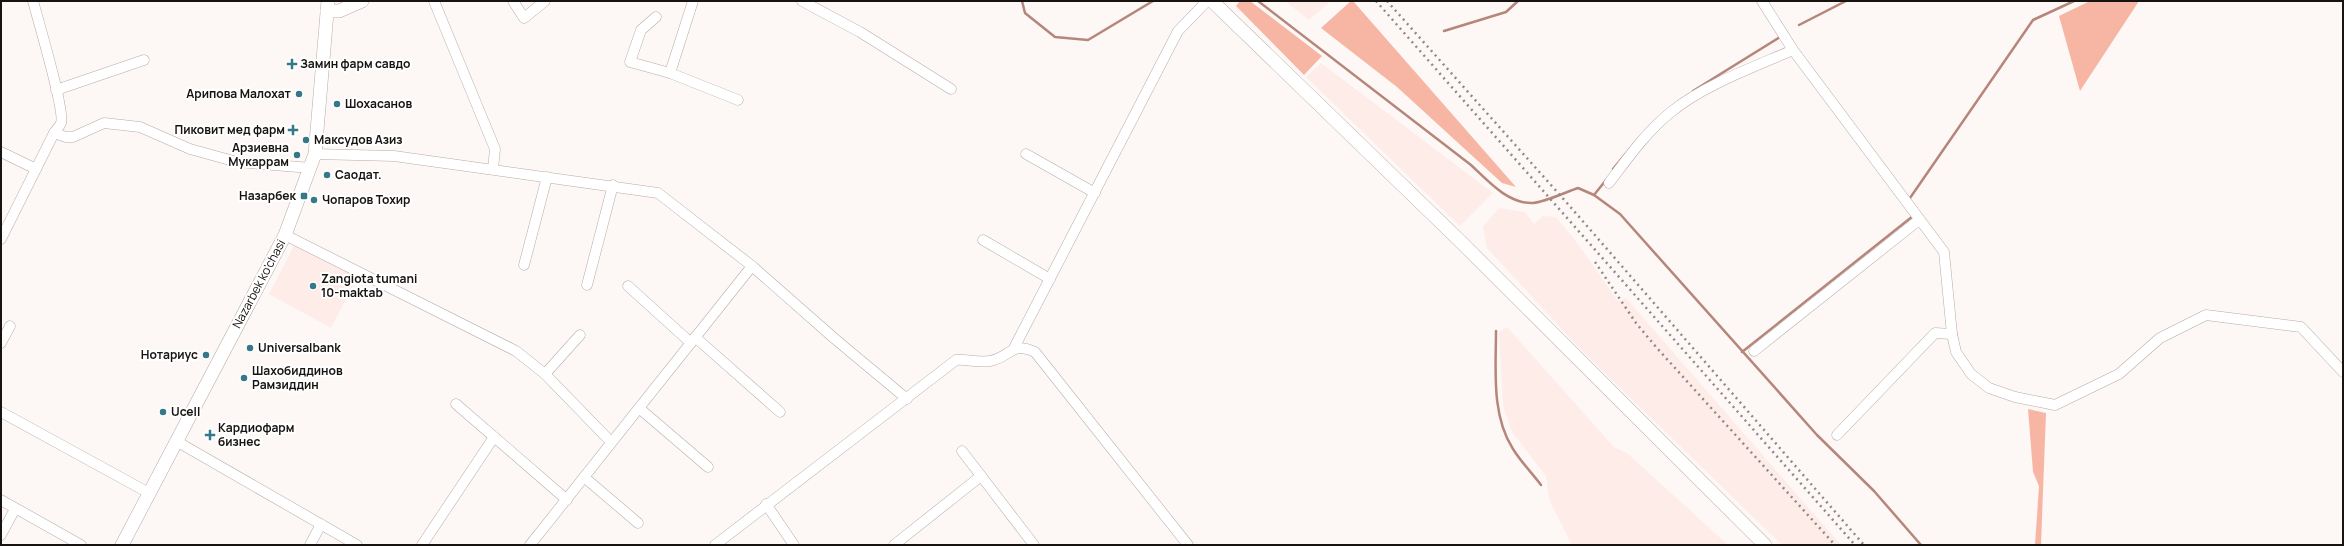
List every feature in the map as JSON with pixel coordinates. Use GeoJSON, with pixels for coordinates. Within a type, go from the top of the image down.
{"type":"FeatureCollection","features":[{"type":"Feature","properties":{"kind":"main road"},"geometry":{"type":"LineString","coordinates":[[328,6],[339,11],[362,1]]}},
{"type":"Feature","properties":{"kind":"main road"},"geometry":{"type":"LineString","coordinates":[[1212,1],[1454,234],[1765,545]]}},
{"type":"Feature","properties":{"kind":"main road","name":"Nazarbek ko'chasi"},"geometry":{"type":"LineString","coordinates":[[122,545],[285,235],[311,168],[315,154],[328,6]]}},
{"type":"Feature","properties":{"kind":"street"},"geometry":{"type":"LineString","coordinates":[[1,240],[54,133],[61,123],[56,90],[33,1]]}},
{"type":"Feature","properties":{"kind":"street"},"geometry":{"type":"LineString","coordinates":[[434,1],[495,149],[493,169]]}},
{"type":"Feature","properties":{"kind":"street"},"geometry":{"type":"LineString","coordinates":[[513,1],[524,18],[545,1]]}},
{"type":"Feature","properties":{"kind":"street"},"geometry":{"type":"LineString","coordinates":[[670,73],[693,1]]}},
{"type":"Feature","properties":{"kind":"street"},"geometry":{"type":"LineString","coordinates":[[802,1],[860,32],[951,89]]}},
{"type":"Feature","properties":{"kind":"street"},"geometry":{"type":"LineString","coordinates":[[715,545],[766,504],[956,360],[988,362],[1000,358],[1014,348],[1178,31],[1207,1]]}},
{"type":"Feature","properties":{"kind":"street"},"geometry":{"type":"LineString","coordinates":[[1762,1],[1793,50],[1944,252],[1952,334],[1956,352],[1971,374],[1989,388],[2015,397],[2055,404],[2119,374],[2160,338],[2206,315],[2301,327],[2343,372]]}},
{"type":"Feature","properties":{"kind":"street"},"geometry":{"type":"LineString","coordinates":[[656,17],[641,30],[630,62],[670,73],[738,100]]}},
{"type":"Feature","properties":{"kind":"street"},"geometry":{"type":"LineString","coordinates":[[1609,183],[1638,143],[1671,112],[1727,78],[1793,50]]}},
{"type":"Feature","properties":{"kind":"street"},"geometry":{"type":"LineString","coordinates":[[56,90],[144,60]]}},
{"type":"Feature","properties":{"kind":"street"},"geometry":{"type":"LineString","coordinates":[[54,133],[66,137],[73,137],[104,123],[140,127],[190,149],[237,162],[311,168]]}},
{"type":"Feature","properties":{"kind":"street"},"geometry":{"type":"LineString","coordinates":[[1,152],[36,169]]}},
{"type":"Feature","properties":{"kind":"street"},"geometry":{"type":"LineString","coordinates":[[315,154],[394,156],[613,185],[658,193],[752,266],[835,340],[906,398]]}},
{"type":"Feature","properties":{"kind":"street"},"geometry":{"type":"LineString","coordinates":[[1026,154],[1095,192]]}},
{"type":"Feature","properties":{"kind":"street"},"geometry":{"type":"LineString","coordinates":[[524,265],[547,177]]}},
{"type":"Feature","properties":{"kind":"street"},"geometry":{"type":"LineString","coordinates":[[587,285],[613,185]]}},
{"type":"Feature","properties":{"kind":"street"},"geometry":{"type":"LineString","coordinates":[[1754,351],[1920,220]]}},
{"type":"Feature","properties":{"kind":"street"},"geometry":{"type":"LineString","coordinates":[[285,235],[516,351],[545,374],[611,442]]}},
{"type":"Feature","properties":{"kind":"street"},"geometry":{"type":"LineString","coordinates":[[983,240],[1050,280]]}},
{"type":"Feature","properties":{"kind":"street"},"geometry":{"type":"LineString","coordinates":[[530,545],[752,266]]}},
{"type":"Feature","properties":{"kind":"street"},"geometry":{"type":"LineString","coordinates":[[628,286],[780,412]]}},
{"type":"Feature","properties":{"kind":"street"},"geometry":{"type":"LineString","coordinates":[[1,343],[10,326]]}},
{"type":"Feature","properties":{"kind":"street"},"geometry":{"type":"LineString","coordinates":[[1837,435],[1935,333],[1952,334]]}},
{"type":"Feature","properties":{"kind":"street"},"geometry":{"type":"LineString","coordinates":[[545,374],[580,336]]}},
{"type":"Feature","properties":{"kind":"street"},"geometry":{"type":"LineString","coordinates":[[1014,348],[1024,347],[1035,352],[1188,545]]}},
{"type":"Feature","properties":{"kind":"street"},"geometry":{"type":"LineString","coordinates":[[456,404],[567,500]]}},
{"type":"Feature","properties":{"kind":"street"},"geometry":{"type":"LineString","coordinates":[[639,408],[708,467]]}},
{"type":"Feature","properties":{"kind":"street"},"geometry":{"type":"LineString","coordinates":[[1,412],[149,493]]}},
{"type":"Feature","properties":{"kind":"street"},"geometry":{"type":"LineString","coordinates":[[422,545],[494,437]]}},
{"type":"Feature","properties":{"kind":"street"},"geometry":{"type":"LineString","coordinates":[[176,441],[357,545]]}},
{"type":"Feature","properties":{"kind":"street"},"geometry":{"type":"LineString","coordinates":[[962,451],[1034,545]]}},
{"type":"Feature","properties":{"kind":"street"},"geometry":{"type":"LineString","coordinates":[[894,545],[982,476]]}},
{"type":"Feature","properties":{"kind":"street"},"geometry":{"type":"LineString","coordinates":[[584,477],[638,523]]}},
{"type":"Feature","properties":{"kind":"street"},"geometry":{"type":"LineString","coordinates":[[1,500],[81,545]]}},
{"type":"Feature","properties":{"kind":"street"},"geometry":{"type":"LineString","coordinates":[[766,504],[794,545]]}},
{"type":"Feature","properties":{"kind":"street"},"geometry":{"type":"LineString","coordinates":[[1,535],[15,509]]}},
{"type":"Feature","properties":{"kind":"street"},"geometry":{"type":"LineString","coordinates":[[310,545],[321,524]]}},
{"type":"Feature","properties":{"kind":"shaded area"},"geometry":{"type":"Polygon","coordinates":[[[1240,1],[1250,1],[1322,56],[1304,75],[1236,6],[1240,1]]]}},
{"type":"Feature","properties":{"kind":"shaded area"},"geometry":{"type":"Polygon","coordinates":[[[1285,1],[1331,1],[1309,20],[1285,1]]]}},
{"type":"Feature","properties":{"kind":"shaded area"},"geometry":{"type":"Polygon","coordinates":[[[1351,1],[1353,1],[1516,187],[1502,183],[1397,87],[1321,28],[1351,1]]]}},
{"type":"Feature","properties":{"kind":"shaded area"},"geometry":{"type":"Polygon","coordinates":[[[2090,1],[2139,1],[2080,91],[2059,16],[2090,1]]]}},
{"type":"Feature","properties":{"kind":"shaded area"},"geometry":{"type":"Polygon","coordinates":[[[1321,63],[1493,193],[1460,226],[1306,77],[1321,63]]]}},
{"type":"Feature","properties":{"kind":"shaded area"},"geometry":{"type":"Polygon","coordinates":[[[1499,208],[1525,212],[1534,224],[1543,216],[1556,217],[1578,244],[1618,301],[1626,298],[1841,545],[1782,545],[1581,350],[1487,248],[1483,227],[1499,208]]]}},
{"type":"Feature","properties":{"kind":"shaded area","name":"Zangiota tumani 10-maktab"},"geometry":{"type":"Polygon","coordinates":[[[295,244],[357,278],[331,328],[269,294],[295,244]]]}},
{"type":"Feature","properties":{"kind":"shaded area"},"geometry":{"type":"Polygon","coordinates":[[[1507,327],[1614,447],[1627,453],[1728,545],[1572,545],[1549,499],[1546,476],[1512,432],[1503,406],[1499,332],[1507,327]]]}},
{"type":"Feature","properties":{"kind":"shaded area"},"geometry":{"type":"Polygon","coordinates":[[[2028,409],[2046,413],[2041,545],[2035,545],[2039,486],[2033,472],[2028,409]]]}},
{"type":"Feature","properties":{"kind":"waterway"},"geometry":{"type":"LineString","coordinates":[[1022,1],[1025,13],[1055,37],[1088,40],[1153,1]]}},
{"type":"Feature","properties":{"kind":"waterway"},"geometry":{"type":"LineString","coordinates":[[1258,1],[1471,165],[1491,184],[1507,196],[1515,200],[1533,203],[1549,199],[1578,188],[1594,195],[1620,214],[1817,435],[1874,491],[1921,545]]}},
{"type":"Feature","properties":{"kind":"waterway"},"geometry":{"type":"LineString","coordinates":[[1444,31],[1506,12],[1518,1]]}},
{"type":"Feature","properties":{"kind":"waterway"},"geometry":{"type":"LineString","coordinates":[[1799,25],[1846,1]]}},
{"type":"Feature","properties":{"kind":"waterway"},"geometry":{"type":"LineString","coordinates":[[1910,198],[2033,20],[2074,1]]}},
{"type":"Feature","properties":{"kind":"waterway"},"geometry":{"type":"LineString","coordinates":[[1693,91],[1780,37]]}},
{"type":"Feature","properties":{"kind":"waterway"},"geometry":{"type":"LineString","coordinates":[[1613,169],[1638,139]]}},
{"type":"Feature","properties":{"kind":"waterway"},"geometry":{"type":"LineString","coordinates":[[1594,195],[1606,180]]}},
{"type":"Feature","properties":{"kind":"waterway"},"geometry":{"type":"LineString","coordinates":[[1742,352],[1913,216]]}},
{"type":"Feature","properties":{"kind":"waterway"},"geometry":{"type":"LineString","coordinates":[[1496,331],[1496,392],[1501,422],[1513,449],[1541,485]]}},
{"type":"Feature","properties":{"kind":"railway"},"geometry":{"type":"LineString","coordinates":[[1376,1],[1855,545]]}},
{"type":"Feature","properties":{"kind":"railway"},"geometry":{"type":"LineString","coordinates":[[1387,1],[1567,203],[1864,545]]}},
{"type":"Feature","properties":{"kind":"railway"},"geometry":{"type":"LineString","coordinates":[[1595,262],[1636,323],[1656,347],[1835,545]]}},
{"type":"Feature","properties":{"kind":"place","name":"Замин фарм савдо"},"geometry":{"type":"Point","coordinates":[292,64]}},
{"type":"Feature","properties":{"kind":"place","name":"Арипова Малохат"},"geometry":{"type":"Point","coordinates":[299,94]}},
{"type":"Feature","properties":{"kind":"place","name":"Шохасанов"},"geometry":{"type":"Point","coordinates":[337,104]}},
{"type":"Feature","properties":{"kind":"place","name":"Пиковит мед фарм"},"geometry":{"type":"Point","coordinates":[293,130]}},
{"type":"Feature","properties":{"kind":"place","name":"Максудов Азиз"},"geometry":{"type":"Point","coordinates":[306,140]}},
{"type":"Feature","properties":{"kind":"place","name":"Арзиевна Мукаррам"},"geometry":{"type":"Point","coordinates":[297,155]}},
{"type":"Feature","properties":{"kind":"place","name":"Саодат."},"geometry":{"type":"Point","coordinates":[327,175]}},
{"type":"Feature","properties":{"kind":"place","name":"Назарбек"},"geometry":{"type":"Point","coordinates":[304,196]}},
{"type":"Feature","properties":{"kind":"place","name":"Чопаров Тохир"},"geometry":{"type":"Point","coordinates":[314,200]}},
{"type":"Feature","properties":{"kind":"place","name":"Zangiota tumani 10-maktab"},"geometry":{"type":"Point","coordinates":[313,286]}},
{"type":"Feature","properties":{"kind":"place","name":"Universalbank"},"geometry":{"type":"Point","coordinates":[250,348]}},
{"type":"Feature","properties":{"kind":"place","name":"Нотариус"},"geometry":{"type":"Point","coordinates":[206,355]}},
{"type":"Feature","properties":{"kind":"place","name":"Шахобиддинов Рамзиддин"},"geometry":{"type":"Point","coordinates":[244,378]}},
{"type":"Feature","properties":{"kind":"place","name":"Ucell"},"geometry":{"type":"Point","coordinates":[163,412]}},
{"type":"Feature","properties":{"kind":"place","name":"Кардиофарм бизнес"},"geometry":{"type":"Point","coordinates":[210,435]}}]}
